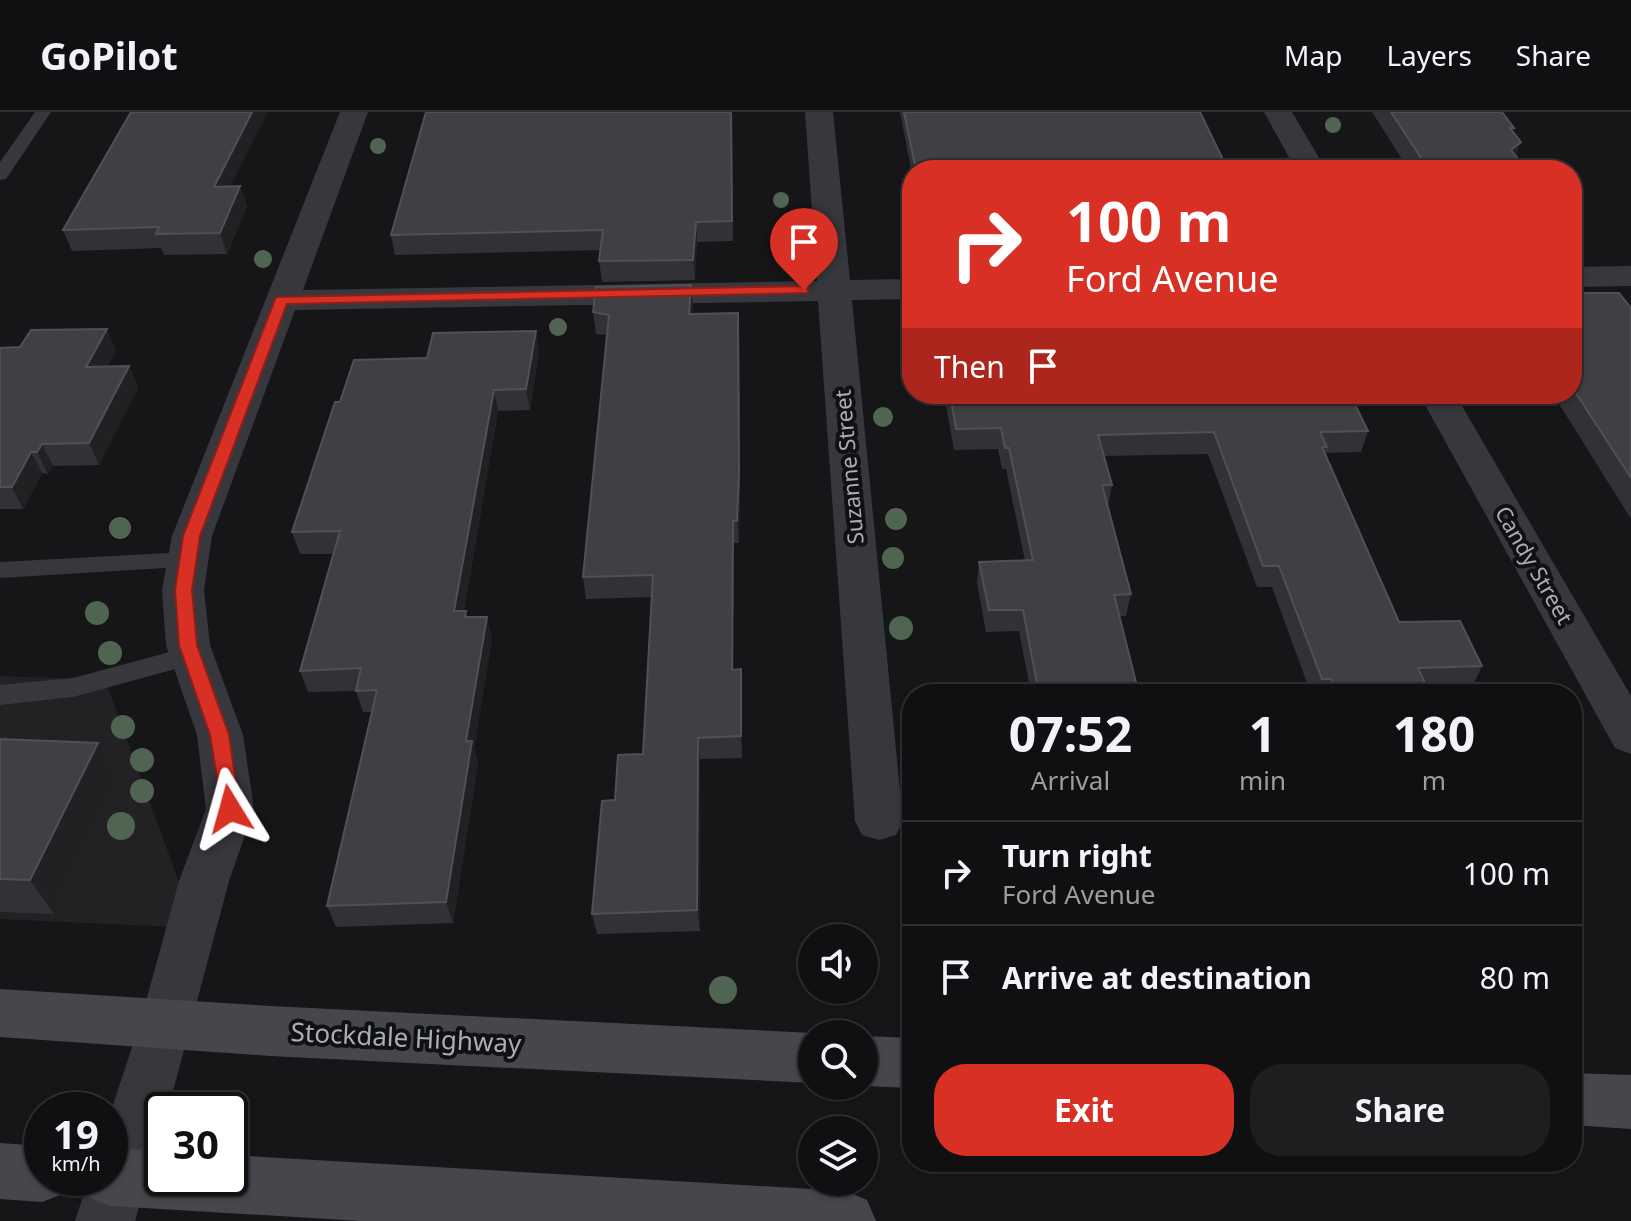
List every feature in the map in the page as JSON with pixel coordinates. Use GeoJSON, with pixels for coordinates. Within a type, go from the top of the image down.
{"type":"FeatureCollection","features":[{"type":"Feature","properties":{"kind":"main road","name":"Stockdale Highway"},"geometry":{"type":"LineString","coordinates":[[0,1013],[798,1057]]}},
{"type":"Feature","properties":{"kind":"main road"},"geometry":{"type":"LineString","coordinates":[[878,1062],[902,1063]]}},
{"type":"Feature","properties":{"kind":"main road"},"geometry":{"type":"LineString","coordinates":[[1582,1100],[1631,1102]]}},
{"type":"Feature","properties":{"kind":"main road"},"geometry":{"type":"LineString","coordinates":[[0,1171],[24,1173]]}},
{"type":"Feature","properties":{"kind":"main road"},"geometry":{"type":"LineString","coordinates":[[128,1193],[846,1221]]}},
{"type":"Feature","properties":{"kind":"street"},"geometry":{"type":"LineString","coordinates":[[128,1146],[150,1083],[204,881],[230,809],[220,735],[192,655],[183,590],[192,536],[354,112]]}},
{"type":"Feature","properties":{"kind":"street","name":"Suzanne Street"},"geometry":{"type":"LineString","coordinates":[[819,112],[879,821]]}},
{"type":"Feature","properties":{"kind":"street"},"geometry":{"type":"LineString","coordinates":[[1278,112],[1305,160]]}},
{"type":"Feature","properties":{"kind":"street"},"geometry":{"type":"LineString","coordinates":[[1582,277],[1631,276]]}},
{"type":"Feature","properties":{"kind":"street"},"geometry":{"type":"LineString","coordinates":[[281,300],[902,289]]}},
{"type":"Feature","properties":{"kind":"street","name":"Candy Street"},"geometry":{"type":"LineString","coordinates":[[1443,404],[1631,736]]}},
{"type":"Feature","properties":{"kind":"lane"},"geometry":{"type":"LineString","coordinates":[[0,175],[43,112]]}},
{"type":"Feature","properties":{"kind":"lane"},"geometry":{"type":"LineString","coordinates":[[0,570],[188,560]]}},
{"type":"Feature","properties":{"kind":"lane"},"geometry":{"type":"LineString","coordinates":[[0,695],[29,695],[95,685],[192,655]]}},
{"type":"Feature","properties":{"kind":"shaded area"},"geometry":{"type":"Polygon","coordinates":[[[0,676],[105,680],[196,928],[0,919],[0,676]]]}},
{"type":"Feature","properties":{"kind":"building"},"geometry":{"type":"Polygon","coordinates":[[[131,112],[252,112],[214,187],[240,186],[220,233],[156,234],[159,227],[63,230],[131,112]]]}},
{"type":"Feature","properties":{"kind":"building"},"geometry":{"type":"Polygon","coordinates":[[[426,112],[731,112],[732,221],[696,222],[693,260],[599,261],[603,230],[391,235],[426,112]]]}},
{"type":"Feature","properties":{"kind":"building"},"geometry":{"type":"Polygon","coordinates":[[[904,112],[1200,112],[1223,160],[914,160],[904,112]]]}},
{"type":"Feature","properties":{"kind":"building"},"geometry":{"type":"Polygon","coordinates":[[[1391,112],[1502,112],[1521,142],[1511,150],[1519,160],[1422,160],[1391,112]]]}},
{"type":"Feature","properties":{"kind":"building"},"geometry":{"type":"Polygon","coordinates":[[[691,285],[689,314],[738,313],[739,474],[737,521],[733,521],[732,670],[741,669],[741,736],[698,738],[697,910],[592,914],[602,801],[615,800],[618,755],[643,754],[653,575],[583,577],[609,315],[593,312],[596,287],[691,285]]]}},
{"type":"Feature","properties":{"kind":"building"},"geometry":{"type":"Polygon","coordinates":[[[1582,293],[1619,293],[1631,308],[1631,478],[1582,402],[1582,293]]]}},
{"type":"Feature","properties":{"kind":"building"},"geometry":{"type":"Polygon","coordinates":[[[107,329],[86,367],[129,366],[89,443],[42,444],[37,452],[31,452],[12,487],[0,487],[0,348],[20,347],[31,330],[107,329]]]}},
{"type":"Feature","properties":{"kind":"building"},"geometry":{"type":"Polygon","coordinates":[[[536,331],[526,389],[494,390],[454,611],[466,611],[465,617],[487,617],[466,741],[472,741],[446,902],[327,906],[377,690],[356,691],[361,668],[300,671],[340,531],[292,532],[335,402],[340,402],[354,360],[427,358],[433,333],[536,331]]]}},
{"type":"Feature","properties":{"kind":"building"},"geometry":{"type":"Polygon","coordinates":[[[952,404],[1355,404],[1368,431],[1320,432],[1327,447],[1322,447],[1399,622],[1460,621],[1482,666],[1418,668],[1425,684],[1333,684],[1331,679],[1322,679],[1279,566],[1263,566],[1214,432],[1098,435],[1112,485],[1102,485],[1131,594],[1114,595],[1136,684],[1037,684],[1023,610],[989,610],[979,562],[1033,560],[1009,448],[1005,448],[1001,428],[956,429],[952,404]]]}},
{"type":"Feature","properties":{"kind":"building"},"geometry":{"type":"Polygon","coordinates":[[[0,739],[98,743],[30,880],[0,879],[0,739]]]}},
{"type":"Feature","properties":{"kind":"route"},"geometry":{"type":"LineString","coordinates":[[230,809],[220,735],[188,645],[183,590],[192,536],[281,300],[804,290]]}}]}
